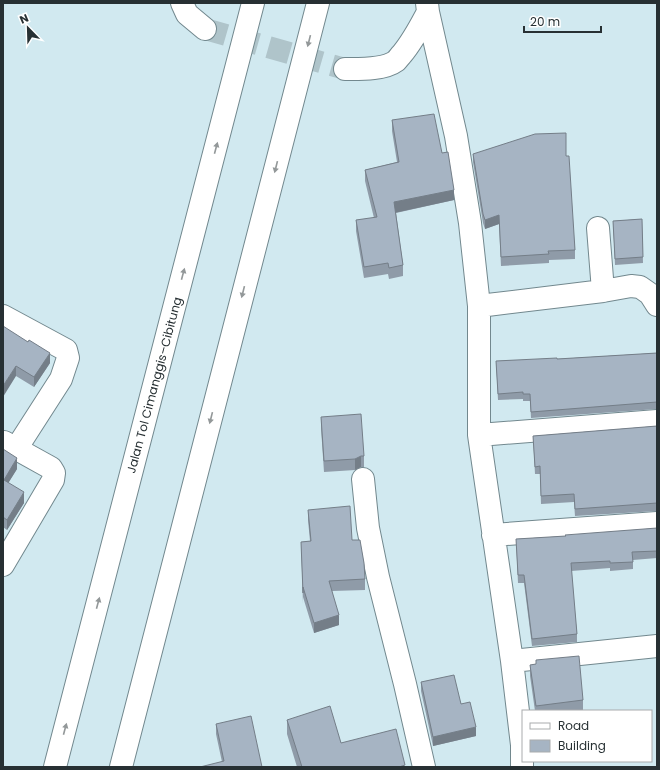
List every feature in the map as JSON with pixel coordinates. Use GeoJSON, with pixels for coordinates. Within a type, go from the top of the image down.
{"type":"FeatureCollection","features":[{"type":"Feature","properties":{"kind":"main road"},"geometry":{"type":"LineString","coordinates":[[182,3],[187,14],[205,29]]}},
{"type":"Feature","properties":{"kind":"main road","name":"Jalan Tol Cimanggis–Cibitung"},"geometry":{"type":"LineString","coordinates":[[55,767],[253,3]]}},
{"type":"Feature","properties":{"kind":"main road"},"geometry":{"type":"LineString","coordinates":[[121,767],[318,3]]}},
{"type":"Feature","properties":{"kind":"main road"},"geometry":{"type":"LineString","coordinates":[[345,69],[365,69],[383,66],[396,61],[416,35],[428,7]]}},
{"type":"Feature","properties":{"kind":"main road"},"geometry":{"type":"LineString","coordinates":[[428,7],[456,136],[470,223],[479,306],[479,435],[512,661],[522,745],[522,767]]}},
{"type":"Feature","properties":{"kind":"main road"},"geometry":{"type":"LineString","coordinates":[[598,228],[603,291]]}},
{"type":"Feature","properties":{"kind":"main road"},"geometry":{"type":"LineString","coordinates":[[479,306],[603,291],[630,286],[640,288],[650,294],[657,305]]}},
{"type":"Feature","properties":{"kind":"main road"},"geometry":{"type":"LineString","coordinates":[[3,316],[66,350],[68,358],[61,379],[9,446],[51,468],[53,471],[53,480],[4,561]]}},
{"type":"Feature","properties":{"kind":"main road"},"geometry":{"type":"LineString","coordinates":[[479,435],[657,421]]}},
{"type":"Feature","properties":{"kind":"main road"},"geometry":{"type":"LineString","coordinates":[[362,478],[368,528],[378,577],[424,767]]}},
{"type":"Feature","properties":{"kind":"main road"},"geometry":{"type":"LineString","coordinates":[[493,535],[657,524]]}},
{"type":"Feature","properties":{"kind":"main road"},"geometry":{"type":"LineString","coordinates":[[512,661],[657,646]]}},
{"type":"Feature","properties":{"kind":"building"},"geometry":{"type":"Polygon","coordinates":[[[434,114],[442,153],[448,152],[454,190],[394,202],[403,265],[389,268],[388,263],[364,267],[356,220],[377,217],[365,170],[399,162],[392,120],[434,114]]]}},
{"type":"Feature","properties":{"kind":"building"},"geometry":{"type":"Polygon","coordinates":[[[566,133],[566,156],[569,156],[575,250],[548,251],[549,254],[501,257],[499,215],[485,220],[473,154],[535,134],[566,133]]]}},
{"type":"Feature","properties":{"kind":"building"},"geometry":{"type":"Polygon","coordinates":[[[642,219],[643,257],[615,259],[613,221],[642,219]]]}},
{"type":"Feature","properties":{"kind":"building"},"geometry":{"type":"Polygon","coordinates":[[[3,326],[28,342],[29,340],[50,353],[34,377],[16,366],[3,386],[3,326]]]}},
{"type":"Feature","properties":{"kind":"building"},"geometry":{"type":"Polygon","coordinates":[[[657,353],[657,402],[531,412],[530,394],[523,394],[523,392],[498,394],[496,361],[657,353]]]}},
{"type":"Feature","properties":{"kind":"building"},"geometry":{"type":"Polygon","coordinates":[[[361,414],[364,456],[355,459],[324,461],[321,417],[361,414]]]}},
{"type":"Feature","properties":{"kind":"building"},"geometry":{"type":"Polygon","coordinates":[[[657,426],[657,503],[575,509],[574,494],[541,496],[540,466],[535,467],[533,436],[657,426]]]}},
{"type":"Feature","properties":{"kind":"building"},"geometry":{"type":"Polygon","coordinates":[[[3,449],[17,458],[4,480],[24,492],[7,520],[3,517],[3,449]]]}},
{"type":"Feature","properties":{"kind":"building"},"geometry":{"type":"Polygon","coordinates":[[[350,506],[352,540],[360,540],[365,579],[329,581],[339,615],[314,623],[303,587],[303,593],[301,542],[311,541],[308,510],[350,506]]]}},
{"type":"Feature","properties":{"kind":"building"},"geometry":{"type":"Polygon","coordinates":[[[657,528],[657,551],[632,552],[633,562],[610,563],[610,561],[571,563],[577,634],[532,639],[524,575],[518,575],[516,539],[657,528]]]}},
{"type":"Feature","properties":{"kind":"building"},"geometry":{"type":"Polygon","coordinates":[[[579,656],[583,700],[536,706],[530,665],[536,664],[536,660],[579,656]]]}},
{"type":"Feature","properties":{"kind":"building"},"geometry":{"type":"Polygon","coordinates":[[[454,675],[461,704],[470,702],[476,727],[433,737],[421,682],[454,675]]]}},
{"type":"Feature","properties":{"kind":"building"},"geometry":{"type":"Polygon","coordinates":[[[330,706],[341,743],[396,729],[405,765],[399,767],[302,767],[287,720],[330,706]]]}},
{"type":"Feature","properties":{"kind":"building"},"geometry":{"type":"Polygon","coordinates":[[[251,716],[262,767],[200,767],[224,761],[216,724],[251,716]]]}},
{"type":"Feature","properties":{"kind":"tunnel"},"geometry":{"type":"LineString","coordinates":[[205,29],[345,69]]}}]}
